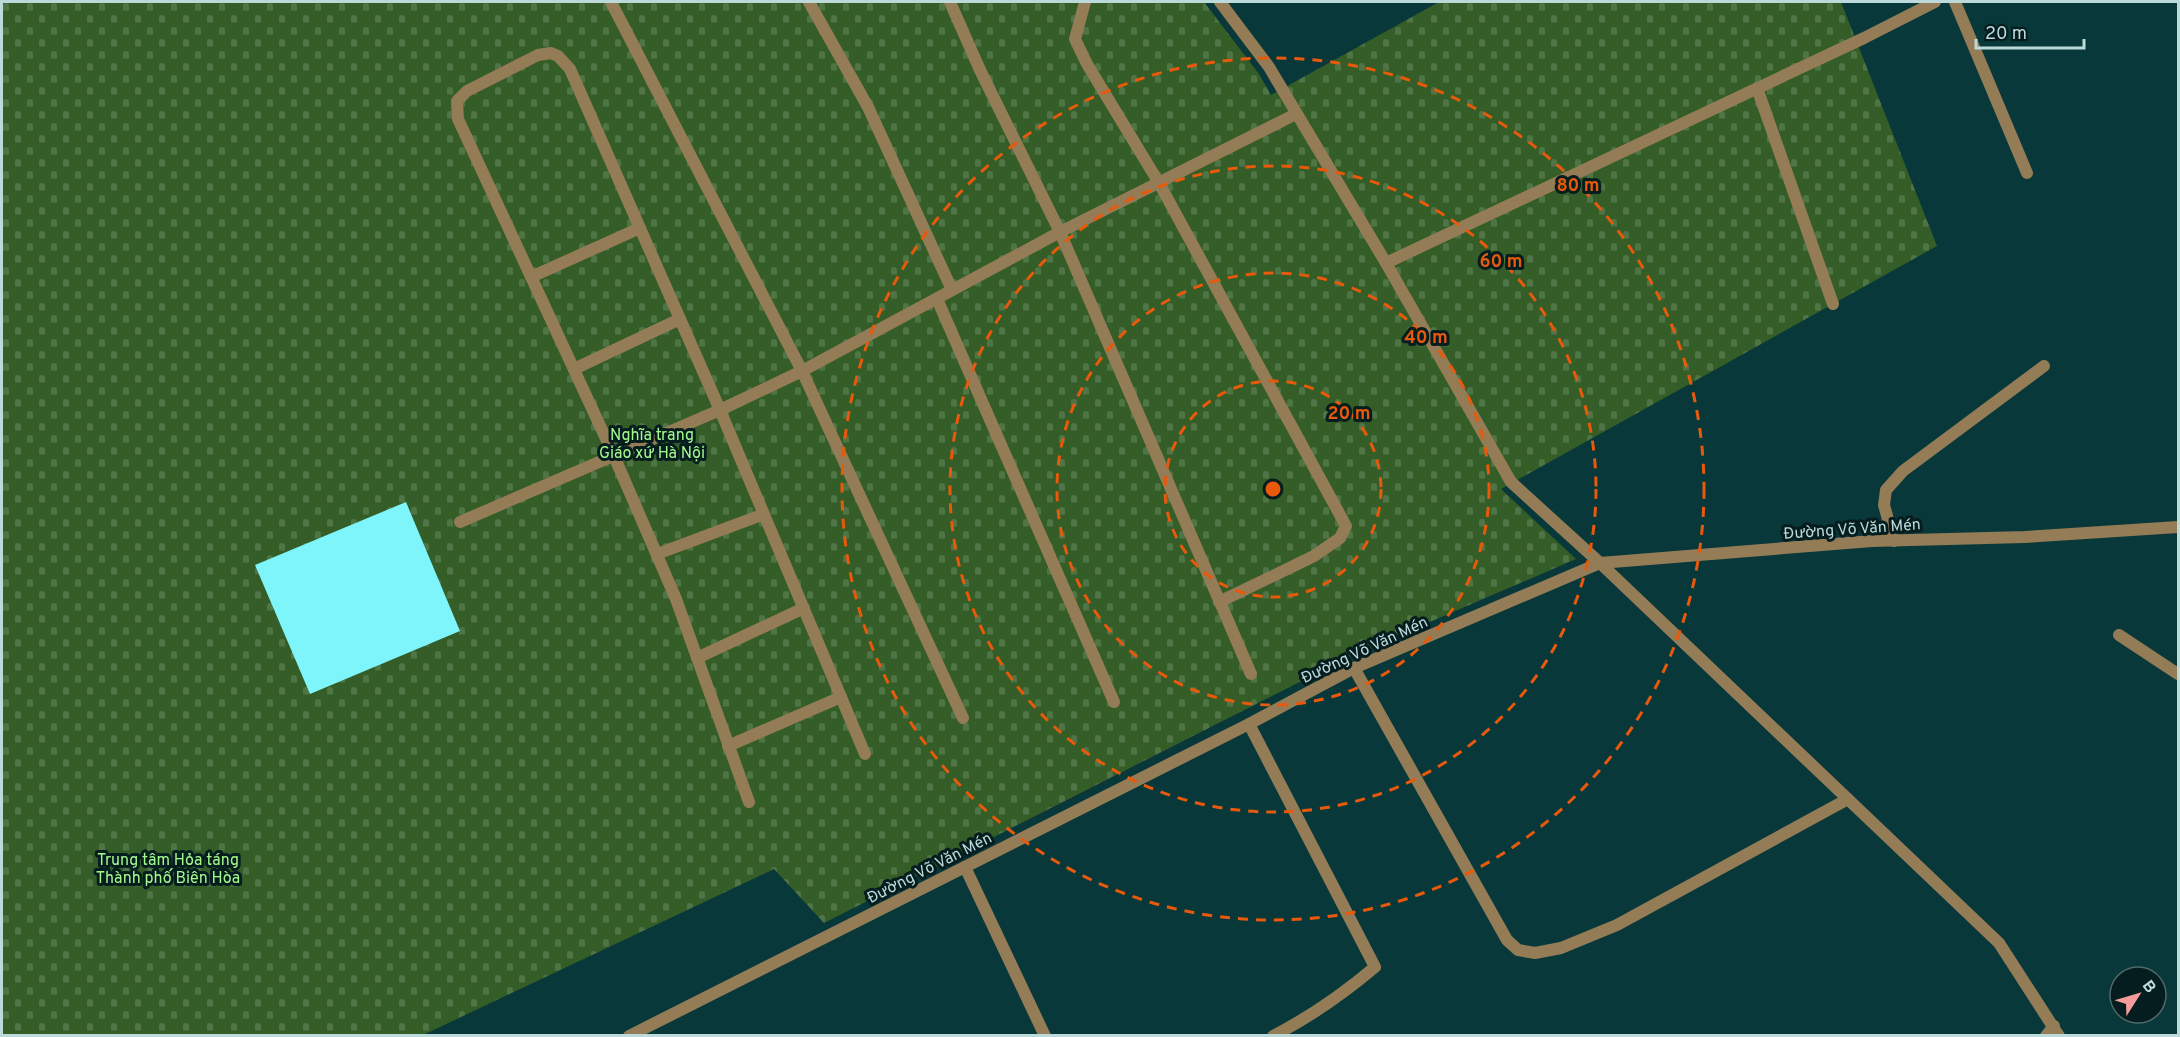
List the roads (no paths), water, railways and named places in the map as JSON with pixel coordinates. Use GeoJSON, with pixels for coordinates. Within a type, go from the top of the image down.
{"type":"FeatureCollection","features":[{"type":"Feature","properties":{"kind":"street"},"geometry":{"type":"LineString","coordinates":[[610,2],[802,371],[963,718]]}},
{"type":"Feature","properties":{"kind":"street"},"geometry":{"type":"LineString","coordinates":[[809,2],[868,107],[952,290]]}},
{"type":"Feature","properties":{"kind":"street"},"geometry":{"type":"LineString","coordinates":[[950,2],[980,70],[1060,232],[1251,674]]}},
{"type":"Feature","properties":{"kind":"street"},"geometry":{"type":"LineString","coordinates":[[1085,2],[1075,39],[1159,183],[1346,526],[1340,538],[1314,556],[1219,602]]}},
{"type":"Feature","properties":{"kind":"street"},"geometry":{"type":"LineString","coordinates":[[1220,2],[1269,67],[1386,263],[1511,482],[1600,563],[2000,943],[2053,1032]]}},
{"type":"Feature","properties":{"kind":"street"},"geometry":{"type":"LineString","coordinates":[[1386,263],[1864,38],[1935,2]]}},
{"type":"Feature","properties":{"kind":"street"},"geometry":{"type":"LineString","coordinates":[[1955,2],[2027,172]]}},
{"type":"Feature","properties":{"kind":"street"},"geometry":{"type":"LineString","coordinates":[[749,802],[676,599],[657,554],[458,119],[457,101],[467,91],[538,55],[551,53],[558,56],[570,69],[720,410],[866,754]]}},
{"type":"Feature","properties":{"kind":"street"},"geometry":{"type":"LineString","coordinates":[[1757,88],[1833,304]]}},
{"type":"Feature","properties":{"kind":"street"},"geometry":{"type":"LineString","coordinates":[[459,522],[720,410],[802,371],[1060,232],[1296,114]]}},
{"type":"Feature","properties":{"kind":"street"},"geometry":{"type":"LineString","coordinates":[[531,278],[640,228]]}},
{"type":"Feature","properties":{"kind":"street"},"geometry":{"type":"LineString","coordinates":[[937,299],[1114,702]]}},
{"type":"Feature","properties":{"kind":"street"},"geometry":{"type":"LineString","coordinates":[[574,369],[680,319]]}},
{"type":"Feature","properties":{"kind":"street"},"geometry":{"type":"LineString","coordinates":[[1894,541],[1884,505],[1886,490],[1903,471],[2044,366]]}},
{"type":"Feature","properties":{"kind":"street"},"geometry":{"type":"LineString","coordinates":[[657,554],[764,514]]}},
{"type":"Feature","properties":{"kind":"street","name":"Đường Võ Văn Mén"},"geometry":{"type":"LineString","coordinates":[[629,1035],[1249,724],[1354,668],[1600,563],[1894,541],[2025,537],[2178,527]]}},
{"type":"Feature","properties":{"kind":"street"},"geometry":{"type":"LineString","coordinates":[[697,658],[804,608]]}},
{"type":"Feature","properties":{"kind":"street"},"geometry":{"type":"LineString","coordinates":[[2119,636],[2178,674]]}},
{"type":"Feature","properties":{"kind":"street"},"geometry":{"type":"LineString","coordinates":[[1354,668],[1507,940],[1518,950],[1535,953],[1561,948],[1617,925],[1848,799]]}},
{"type":"Feature","properties":{"kind":"street"},"geometry":{"type":"LineString","coordinates":[[728,746],[841,697]]}},
{"type":"Feature","properties":{"kind":"street"},"geometry":{"type":"LineString","coordinates":[[1249,724],[1375,968],[1341,995],[1273,1035]]}},
{"type":"Feature","properties":{"kind":"street"},"geometry":{"type":"LineString","coordinates":[[965,867],[1045,1035]]}},
{"type":"Feature","properties":{"kind":"park label","name":"Nghĩa trang Giáo xứ Hà Nội"},"geometry":{"type":"Point","coordinates":[652,443]}},
{"type":"Feature","properties":{"kind":"park label","name":"Trung tâm Hỏa táng Thành phố Biên Hòa"},"geometry":{"type":"Point","coordinates":[168,868]}}]}
